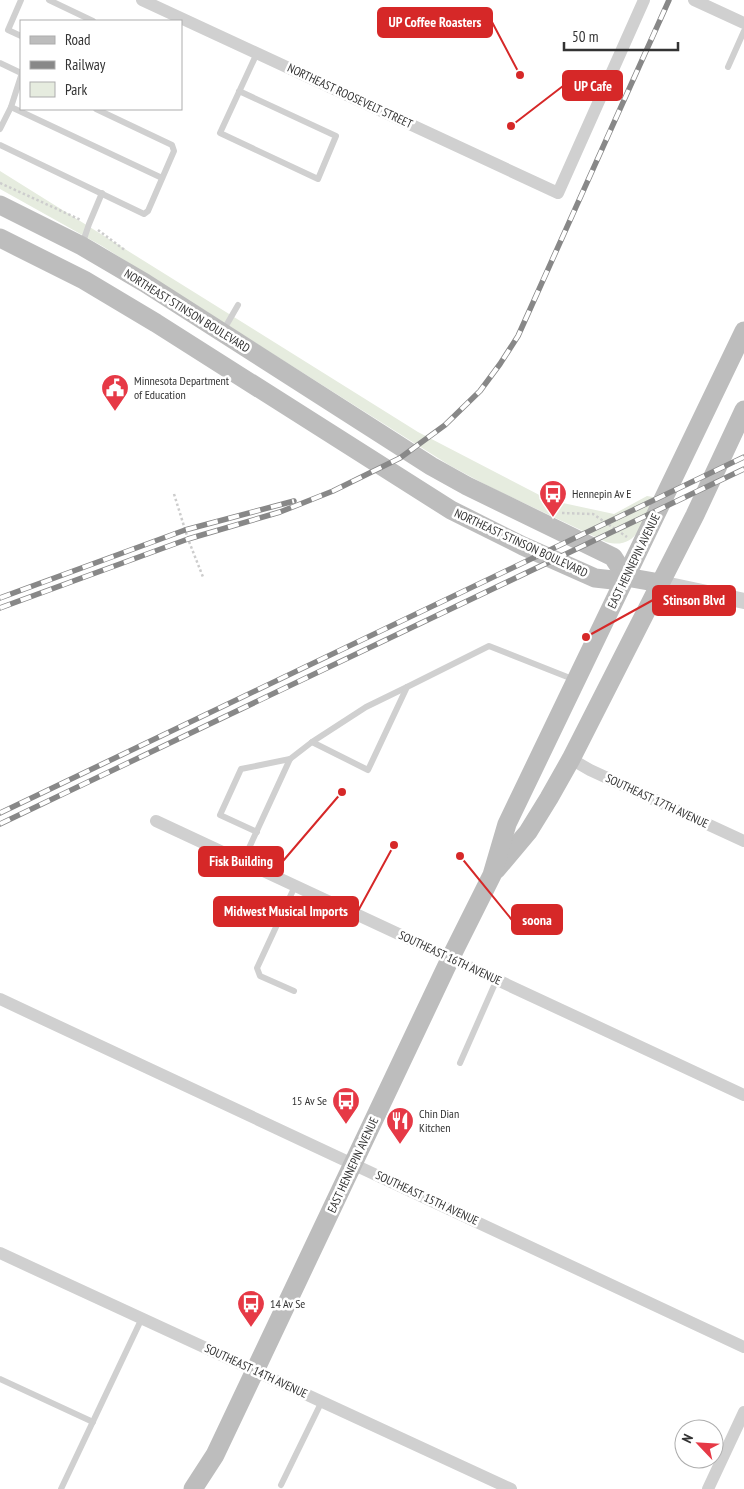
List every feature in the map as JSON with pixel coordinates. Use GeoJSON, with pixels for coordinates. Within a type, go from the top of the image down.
{"type":"FeatureCollection","features":[{"type":"Feature","properties":{"kind":"main road","name":"NORTHEAST STINSON BOULEVARD"},"geometry":{"type":"LineString","coordinates":[[0,205],[82,246],[222,332],[431,466],[467,486],[614,557],[626,577],[613,580],[595,578],[523,546],[451,510],[156,323],[84,280],[0,238]]}},
{"type":"Feature","properties":{"kind":"main road","name":"EAST HENNEPIN AVENUE"},"geometry":{"type":"LineString","coordinates":[[204,1489],[215,1455],[492,875],[506,824],[744,331]]}},
{"type":"Feature","properties":{"kind":"main road","name":"EAST HENNEPIN AVENUE"},"geometry":{"type":"LineString","coordinates":[[492,875],[528,832],[550,798],[695,515],[744,410]]}},
{"type":"Feature","properties":{"kind":"main road"},"geometry":{"type":"LineString","coordinates":[[626,577],[660,583]]}},
{"type":"Feature","properties":{"kind":"main road","name":"EAST HENNEPIN AVENUE"},"geometry":{"type":"LineString","coordinates":[[193,1489],[215,1455]]}},
{"type":"Feature","properties":{"kind":"street","name":"NORTHEAST ROOSEVELT STREET"},"geometry":{"type":"LineString","coordinates":[[142,0],[558,192],[644,0]]}},
{"type":"Feature","properties":{"kind":"street"},"geometry":{"type":"LineString","coordinates":[[694,0],[744,23]]}},
{"type":"Feature","properties":{"kind":"street"},"geometry":{"type":"LineString","coordinates":[[660,583],[744,601]]}},
{"type":"Feature","properties":{"kind":"street","name":"SOUTHEAST 17TH AVENUE"},"geometry":{"type":"LineString","coordinates":[[571,759],[590,770],[744,841]]}},
{"type":"Feature","properties":{"kind":"street","name":"SOUTHEAST 16TH AVENUE"},"geometry":{"type":"LineString","coordinates":[[156,821],[744,1095]]}},
{"type":"Feature","properties":{"kind":"street","name":"SOUTHEAST 15TH AVENUE"},"geometry":{"type":"LineString","coordinates":[[0,999],[744,1348]]}},
{"type":"Feature","properties":{"kind":"street","name":"SOUTHEAST 14TH AVENUE"},"geometry":{"type":"LineString","coordinates":[[0,1253],[511,1489]]}},
{"type":"Feature","properties":{"kind":"street"},"geometry":{"type":"LineString","coordinates":[[708,1489],[744,1412]]}},
{"type":"Feature","properties":{"kind":"lane"},"geometry":{"type":"LineString","coordinates":[[20,36],[8,30],[21,0]]}},
{"type":"Feature","properties":{"kind":"lane"},"geometry":{"type":"LineString","coordinates":[[49,0],[91,20]]}},
{"type":"Feature","properties":{"kind":"lane"},"geometry":{"type":"LineString","coordinates":[[728,67],[744,31]]}},
{"type":"Feature","properties":{"kind":"lane"},"geometry":{"type":"LineString","coordinates":[[239,91],[336,136],[318,179],[220,133],[239,91],[257,53]]}},
{"type":"Feature","properties":{"kind":"lane"},"geometry":{"type":"LineString","coordinates":[[0,63],[20,74]]}},
{"type":"Feature","properties":{"kind":"lane"},"geometry":{"type":"LineString","coordinates":[[0,129],[11,107],[20,78]]}},
{"type":"Feature","properties":{"kind":"lane"},"geometry":{"type":"LineString","coordinates":[[11,107],[162,178]]}},
{"type":"Feature","properties":{"kind":"lane"},"geometry":{"type":"LineString","coordinates":[[0,145],[144,214],[148,211],[174,151],[172,145],[98,110]]}},
{"type":"Feature","properties":{"kind":"lane"},"geometry":{"type":"LineString","coordinates":[[82,246],[102,193]]}},
{"type":"Feature","properties":{"kind":"lane"},"geometry":{"type":"LineString","coordinates":[[222,332],[238,305]]}},
{"type":"Feature","properties":{"kind":"lane"},"geometry":{"type":"LineString","coordinates":[[257,832],[220,815],[241,769],[290,759],[312,742],[366,707],[489,646],[576,681]]}},
{"type":"Feature","properties":{"kind":"lane"},"geometry":{"type":"LineString","coordinates":[[312,742],[368,770],[407,687]]}},
{"type":"Feature","properties":{"kind":"lane"},"geometry":{"type":"LineString","coordinates":[[243,861],[290,759]]}},
{"type":"Feature","properties":{"kind":"lane"},"geometry":{"type":"LineString","coordinates":[[294,886],[257,968],[260,976],[294,991]]}},
{"type":"Feature","properties":{"kind":"lane"},"geometry":{"type":"LineString","coordinates":[[460,1063],[497,979]]}},
{"type":"Feature","properties":{"kind":"lane"},"geometry":{"type":"LineString","coordinates":[[61,1489],[142,1318]]}},
{"type":"Feature","properties":{"kind":"lane"},"geometry":{"type":"LineString","coordinates":[[0,1379],[93,1422]]}},
{"type":"Feature","properties":{"kind":"lane"},"geometry":{"type":"LineString","coordinates":[[281,1485],[322,1401]]}},
{"type":"Feature","properties":{"kind":"path"},"geometry":{"type":"LineString","coordinates":[[0,183],[89,224],[133,256]]}},
{"type":"Feature","properties":{"kind":"path"},"geometry":{"type":"LineString","coordinates":[[174,494],[188,539],[203,577]]}},
{"type":"Feature","properties":{"kind":"path"},"geometry":{"type":"LineString","coordinates":[[555,513],[593,514],[628,537]]}},
{"type":"Feature","properties":{"kind":"green space"},"geometry":{"type":"Polygon","coordinates":[[[0,171],[418,432],[549,500],[614,514],[647,496],[653,497],[643,524],[633,538],[626,542],[617,544],[606,542],[486,485],[449,465],[102,246],[0,189],[0,171]]]}},
{"type":"Feature","properties":{"kind":"railway"},"geometry":{"type":"LineString","coordinates":[[0,608],[188,539],[280,512],[333,491],[400,458],[445,425],[480,391],[518,336],[669,0]]}},
{"type":"Feature","properties":{"kind":"railway"},"geometry":{"type":"LineString","coordinates":[[0,813],[744,457]]}},
{"type":"Feature","properties":{"kind":"railway"},"geometry":{"type":"LineString","coordinates":[[0,824],[744,469]]}},
{"type":"Feature","properties":{"kind":"railway"},"geometry":{"type":"LineString","coordinates":[[0,598],[185,530],[294,501]]}},
{"type":"Feature","properties":{"kind":"place","name":"UP Coffee Roasters"},"geometry":{"type":"Point","coordinates":[520,75]}},
{"type":"Feature","properties":{"kind":"place","name":"UP Cafe"},"geometry":{"type":"Point","coordinates":[511,126]}},
{"type":"Feature","properties":{"kind":"place","name":"Minnesota Department of Education"},"geometry":{"type":"Point","coordinates":[115,412]}},
{"type":"Feature","properties":{"kind":"place","name":"Hennepin Av E"},"geometry":{"type":"Point","coordinates":[553,518]}},
{"type":"Feature","properties":{"kind":"place","name":"Stinson Blvd"},"geometry":{"type":"Point","coordinates":[586,637]}},
{"type":"Feature","properties":{"kind":"place","name":"Fisk Building"},"geometry":{"type":"Point","coordinates":[342,792]}},
{"type":"Feature","properties":{"kind":"place","name":"Midwest Musical Imports"},"geometry":{"type":"Point","coordinates":[394,845]}},
{"type":"Feature","properties":{"kind":"place","name":"soona"},"geometry":{"type":"Point","coordinates":[460,856]}},
{"type":"Feature","properties":{"kind":"place","name":"15 Av Se"},"geometry":{"type":"Point","coordinates":[346,1125]}},
{"type":"Feature","properties":{"kind":"place","name":"Chin Dian Kitchen"},"geometry":{"type":"Point","coordinates":[400,1145]}},
{"type":"Feature","properties":{"kind":"place","name":"14 Av Se"},"geometry":{"type":"Point","coordinates":[251,1328]}}]}
